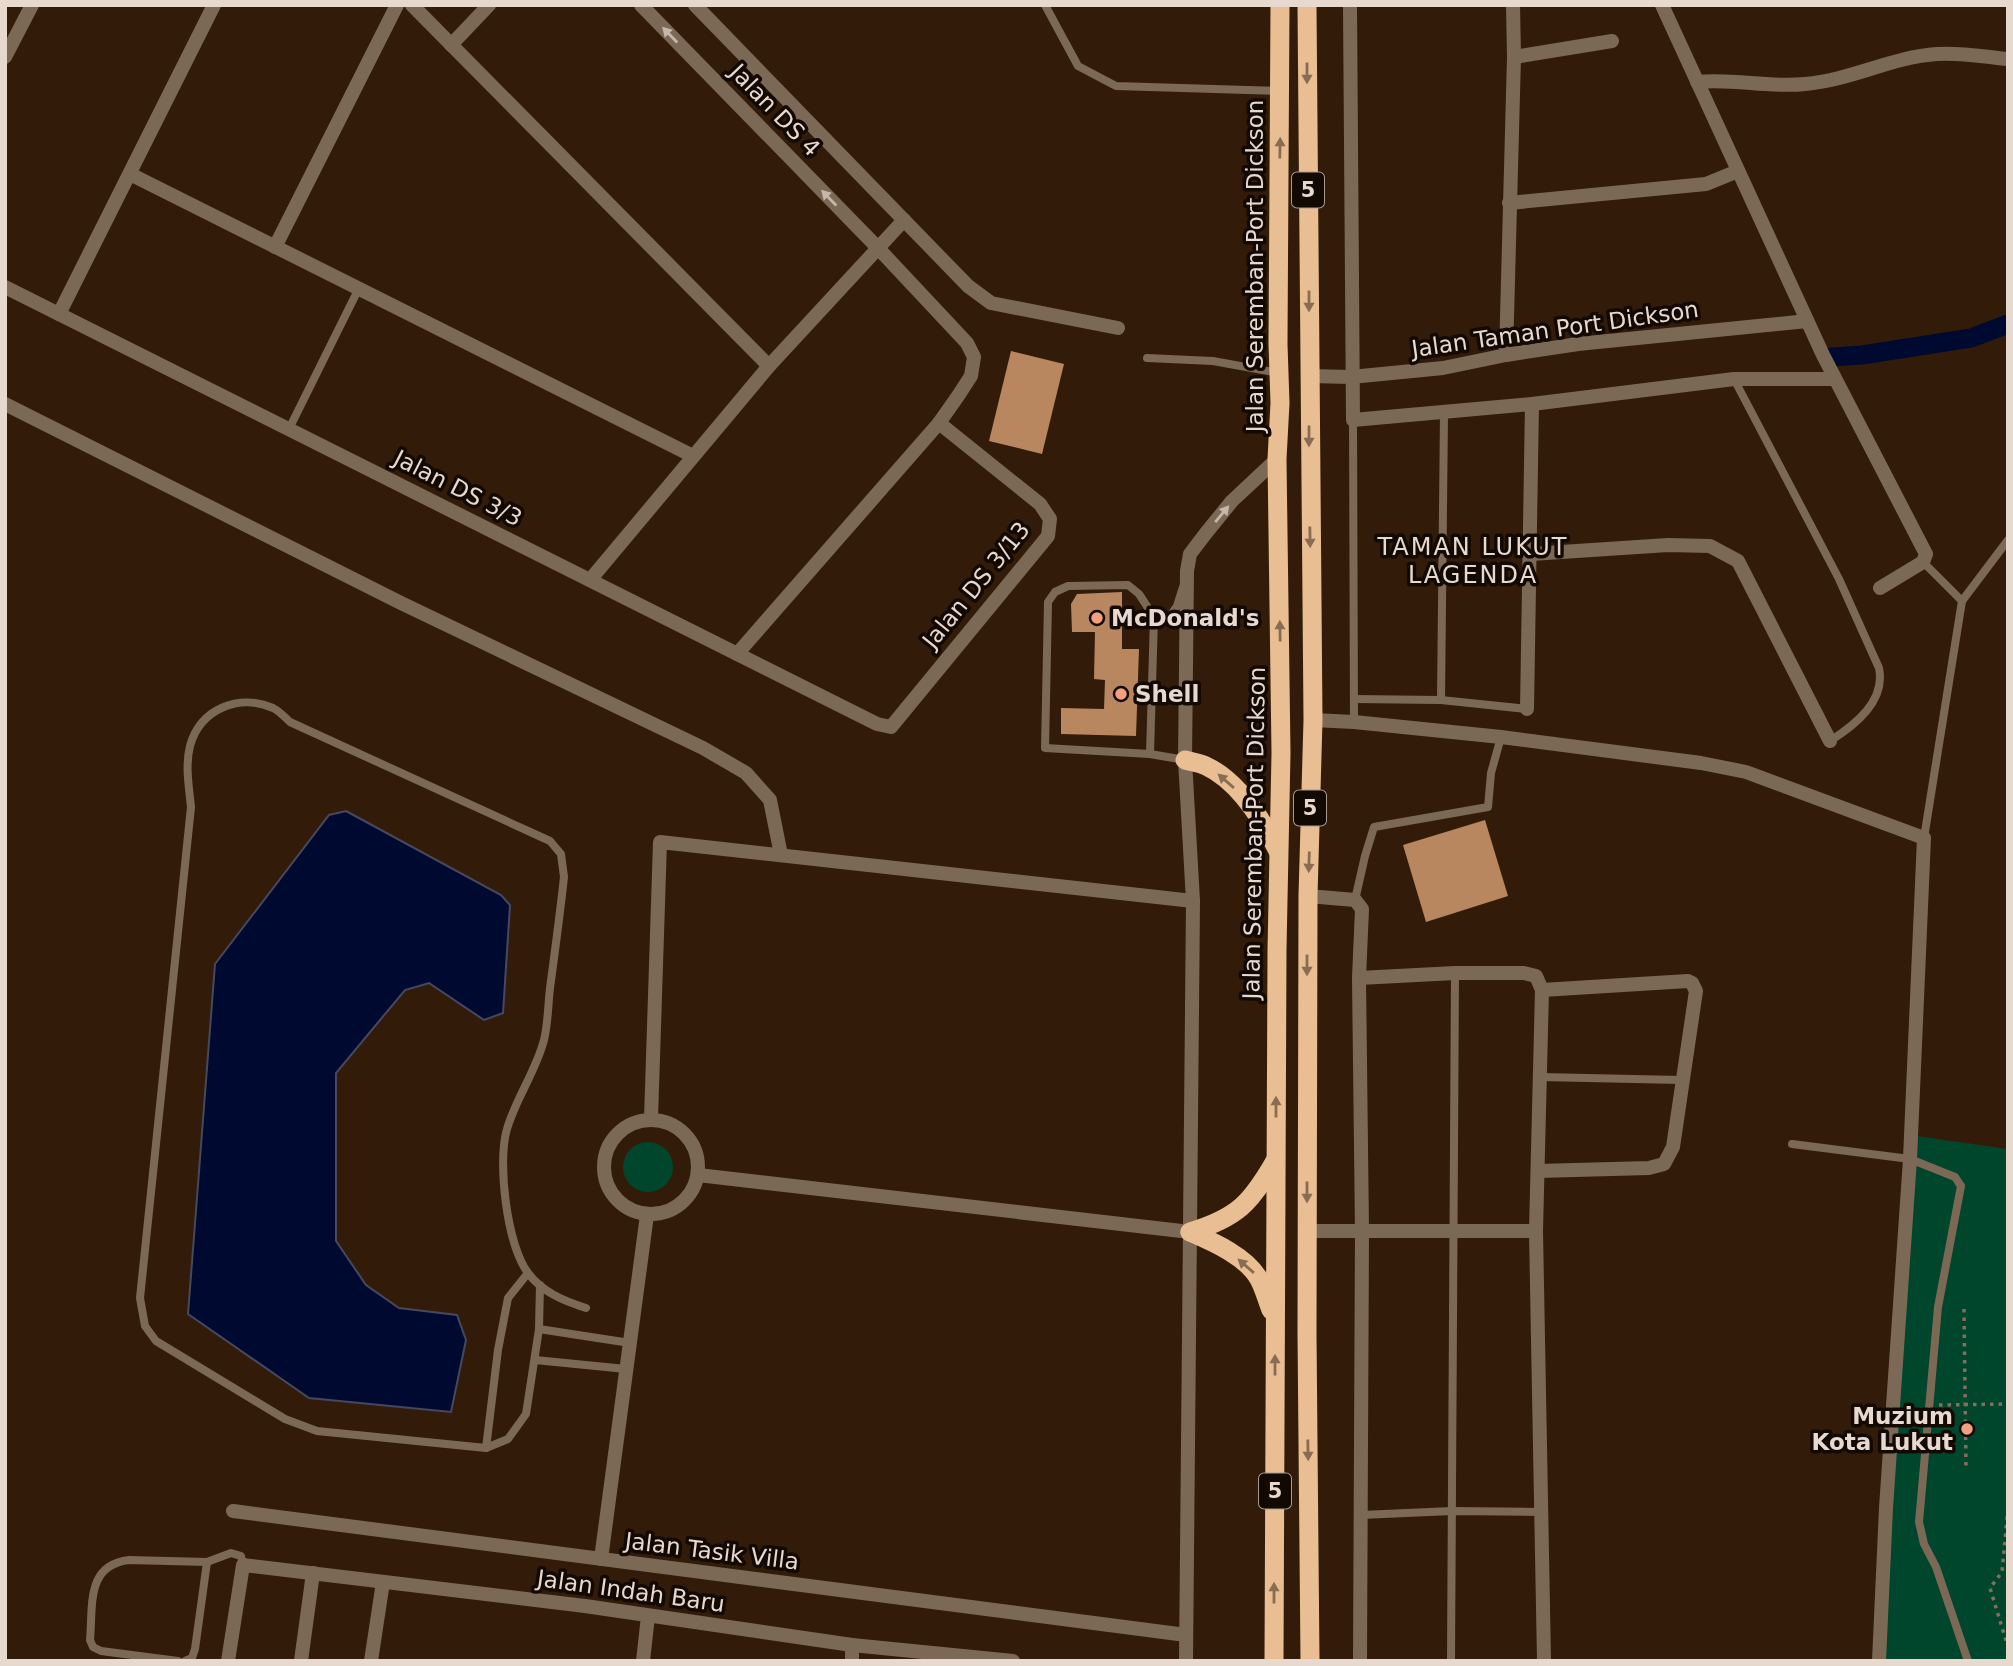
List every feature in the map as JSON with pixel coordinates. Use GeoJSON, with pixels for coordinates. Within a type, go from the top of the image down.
{"type":"FeatureCollection","features":[{"type":"Feature","properties":{"kind":"highway","name":"Jalan Seremban-Port Dickson"},"geometry":{"type":"LineString","coordinates":[[1274,1661],[1277,950],[1281,752],[1278,459],[1280,5]]}},
{"type":"Feature","properties":{"kind":"highway","name":"5"},"geometry":{"type":"LineString","coordinates":[[1307,5],[1313,720],[1307,896],[1307,1656]]}},
{"type":"Feature","properties":{"kind":"highway"},"geometry":{"type":"LineString","coordinates":[[1278,344],[1279,354],[1286,362],[1309,376],[1290,390],[1280,403]]}},
{"type":"Feature","properties":{"kind":"highway"},"geometry":{"type":"LineString","coordinates":[[1281,699],[1293,712],[1313,720]]}},
{"type":"Feature","properties":{"kind":"highway"},"geometry":{"type":"LineString","coordinates":[[1281,752],[1304,726],[1313,720]]}},
{"type":"Feature","properties":{"kind":"highway"},"geometry":{"type":"LineString","coordinates":[[1185,760],[1207,766],[1242,796],[1256,811],[1280,855]]}},
{"type":"Feature","properties":{"kind":"highway"},"geometry":{"type":"LineString","coordinates":[[1190,1232],[1227,1219],[1246,1204],[1276,1159]]}},
{"type":"Feature","properties":{"kind":"highway"},"geometry":{"type":"LineString","coordinates":[[1276,1200],[1285,1215],[1307,1231],[1288,1252],[1276,1274]]}},
{"type":"Feature","properties":{"kind":"highway"},"geometry":{"type":"LineString","coordinates":[[1190,1232],[1226,1250],[1259,1278],[1276,1322]]}},
{"type":"Feature","properties":{"kind":"highway"},"geometry":{"type":"LineString","coordinates":[[1258,1661],[1274,1625]]}},
{"type":"Feature","properties":{"kind":"street"},"geometry":{"type":"LineString","coordinates":[[5,57],[32,5]]}},
{"type":"Feature","properties":{"kind":"street"},"geometry":{"type":"LineString","coordinates":[[59,314],[214,5]]}},
{"type":"Feature","properties":{"kind":"street"},"geometry":{"type":"LineString","coordinates":[[275,247],[397,5]]}},
{"type":"Feature","properties":{"kind":"street"},"geometry":{"type":"LineString","coordinates":[[412,5],[769,366]]}},
{"type":"Feature","properties":{"kind":"street"},"geometry":{"type":"LineString","coordinates":[[451,45],[489,5]]}},
{"type":"Feature","properties":{"kind":"street","name":"Jalan DS 4"},"geometry":{"type":"LineString","coordinates":[[641,5],[967,343],[974,357],[971,376],[939,423]]}},
{"type":"Feature","properties":{"kind":"street","name":"Jalan DS 4"},"geometry":{"type":"LineString","coordinates":[[695,5],[968,286],[991,303],[1118,328]]}},
{"type":"Feature","properties":{"kind":"street"},"geometry":{"type":"LineString","coordinates":[[1350,5],[1353,420],[1532,404],[1734,379],[1834,379]]}},
{"type":"Feature","properties":{"kind":"street"},"geometry":{"type":"LineString","coordinates":[[1506,355],[1513,5]]}},
{"type":"Feature","properties":{"kind":"street"},"geometry":{"type":"LineString","coordinates":[[1662,5],[1834,379],[1926,554],[1923,562],[1880,588]]}},
{"type":"Feature","properties":{"kind":"street"},"geometry":{"type":"LineString","coordinates":[[1514,57],[1612,41]]}},
{"type":"Feature","properties":{"kind":"street"},"geometry":{"type":"LineString","coordinates":[[1697,82],[1722,80],[1803,84],[1843,79],[1890,62],[1938,54],[2008,59]]}},
{"type":"Feature","properties":{"kind":"street"},"geometry":{"type":"LineString","coordinates":[[1508,203],[1706,184],[1738,171]]}},
{"type":"Feature","properties":{"kind":"street"},"geometry":{"type":"LineString","coordinates":[[130,174],[693,456]]}},
{"type":"Feature","properties":{"kind":"street"},"geometry":{"type":"LineString","coordinates":[[590,580],[769,366],[904,220]]}},
{"type":"Feature","properties":{"kind":"street","name":"Jalan DS 3/3"},"geometry":{"type":"LineString","coordinates":[[5,287],[877,724],[891,727]]}},
{"type":"Feature","properties":{"kind":"street","name":"Jalan Taman Port Dickson"},"geometry":{"type":"LineString","coordinates":[[1309,376],[1351,377],[1443,368],[1578,344],[1809,325]]}},
{"type":"Feature","properties":{"kind":"street"},"geometry":{"type":"LineString","coordinates":[[5,404],[401,603],[724,760],[746,773],[770,800],[781,855]]}},
{"type":"Feature","properties":{"kind":"street"},"geometry":{"type":"LineString","coordinates":[[1527,709],[1532,404]]}},
{"type":"Feature","properties":{"kind":"street"},"geometry":{"type":"LineString","coordinates":[[737,654],[939,423]]}},
{"type":"Feature","properties":{"kind":"street","name":"Jalan DS 3/13"},"geometry":{"type":"LineString","coordinates":[[891,727],[1048,536],[1050,519],[1040,504],[939,423]]}},
{"type":"Feature","properties":{"kind":"street"},"geometry":{"type":"LineString","coordinates":[[1186,1661],[1194,901],[1185,760],[1187,571],[1190,554],[1232,501],[1278,459]]}},
{"type":"Feature","properties":{"kind":"street"},"geometry":{"type":"LineString","coordinates":[[1531,554],[1696,545],[1710,546],[1738,561],[1830,741]]}},
{"type":"Feature","properties":{"kind":"street"},"geometry":{"type":"LineString","coordinates":[[1313,720],[1502,737],[1702,763],[1746,772],[1924,838],[1910,1159],[1886,1508],[1879,1661]]}},
{"type":"Feature","properties":{"kind":"street"},"geometry":{"type":"LineString","coordinates":[[651,1119],[660,842],[1194,901]]}},
{"type":"Feature","properties":{"kind":"street"},"geometry":{"type":"LineString","coordinates":[[1307,896],[1355,900],[1362,909],[1359,978],[1362,1231],[1360,1661]]}},
{"type":"Feature","properties":{"kind":"street"},"geometry":{"type":"LineString","coordinates":[[1359,978],[1524,973],[1536,976],[1542,990],[1536,1231],[1544,1661]]}},
{"type":"Feature","properties":{"kind":"street"},"geometry":{"type":"LineString","coordinates":[[1538,1171],[1649,1168],[1664,1164],[1673,1147],[1696,991],[1688,981],[1542,990]]}},
{"type":"Feature","properties":{"kind":"street"},"geometry":{"type":"LineString","coordinates":[[651,1119],[667,1122],[682,1130],[698,1158],[698,1175],[686,1200],[674,1209],[647,1215],[631,1211],[618,1202],[608,1189],[604,1157],[621,1130],[651,1119]]}},
{"type":"Feature","properties":{"kind":"street"},"geometry":{"type":"LineString","coordinates":[[698,1175],[1190,1232]]}},
{"type":"Feature","properties":{"kind":"street"},"geometry":{"type":"LineString","coordinates":[[601,1559],[647,1215]]}},
{"type":"Feature","properties":{"kind":"street"},"geometry":{"type":"LineString","coordinates":[[1307,1231],[1536,1231]]}},
{"type":"Feature","properties":{"kind":"street","name":"Jalan Tasik Villa"},"geometry":{"type":"LineString","coordinates":[[233,1511],[1186,1635]]}},
{"type":"Feature","properties":{"kind":"street"},"geometry":{"type":"LineString","coordinates":[[228,1661],[243,1565]]}},
{"type":"Feature","properties":{"kind":"street","name":"Jalan Indah Baru"},"geometry":{"type":"LineString","coordinates":[[243,1565],[585,1606],[954,1658],[1013,1661]]}},
{"type":"Feature","properties":{"kind":"street"},"geometry":{"type":"LineString","coordinates":[[301,1661],[313,1573]]}},
{"type":"Feature","properties":{"kind":"street"},"geometry":{"type":"LineString","coordinates":[[372,1661],[383,1582]]}},
{"type":"Feature","properties":{"kind":"street"},"geometry":{"type":"LineString","coordinates":[[643,1661],[648,1616]]}},
{"type":"Feature","properties":{"kind":"street"},"geometry":{"type":"LineString","coordinates":[[852,1645],[852,1661]]}},
{"type":"Feature","properties":{"kind":"lane"},"geometry":{"type":"LineString","coordinates":[[1045,5],[1078,66],[1116,86],[1281,91]]}},
{"type":"Feature","properties":{"kind":"lane"},"geometry":{"type":"LineString","coordinates":[[289,429],[358,290]]}},
{"type":"Feature","properties":{"kind":"lane"},"geometry":{"type":"LineString","coordinates":[[1147,358],[1213,361],[1279,373]]}},
{"type":"Feature","properties":{"kind":"lane"},"geometry":{"type":"LineString","coordinates":[[1734,379],[1839,579],[1879,668],[1881,678],[1877,696],[1856,724],[1830,741]]}},
{"type":"Feature","properties":{"kind":"lane"},"geometry":{"type":"LineString","coordinates":[[1441,700],[1444,413]]}},
{"type":"Feature","properties":{"kind":"lane"},"geometry":{"type":"LineString","coordinates":[[1353,420],[1354,722]]}},
{"type":"Feature","properties":{"kind":"lane"},"geometry":{"type":"LineString","coordinates":[[1924,838],[1962,601],[2008,540]]}},
{"type":"Feature","properties":{"kind":"lane"},"geometry":{"type":"LineString","coordinates":[[1923,562],[1962,601]]}},
{"type":"Feature","properties":{"kind":"lane"},"geometry":{"type":"LineString","coordinates":[[1154,617],[1170,616],[1177,606],[1187,571]]}},
{"type":"Feature","properties":{"kind":"lane"},"geometry":{"type":"LineString","coordinates":[[1150,754],[1154,617],[1139,594],[1128,585],[1068,586],[1055,592],[1048,602],[1045,748],[1150,754],[1185,760]]}},
{"type":"Feature","properties":{"kind":"lane"},"geometry":{"type":"LineString","coordinates":[[1354,699],[1441,700],[1527,709]]}},
{"type":"Feature","properties":{"kind":"lane"},"geometry":{"type":"LineString","coordinates":[[540,1285],[539,1329],[526,1414],[508,1439],[486,1448],[317,1431],[285,1419],[156,1341],[145,1326],[140,1298],[191,807],[188,763],[191,745],[201,722],[227,704],[252,702],[275,708],[290,722],[550,841],[561,854],[564,877],[544,1041],[506,1131],[503,1152],[506,1207],[514,1244],[528,1273],[549,1293],[586,1308]]}},
{"type":"Feature","properties":{"kind":"lane"},"geometry":{"type":"LineString","coordinates":[[1355,900],[1374,827],[1488,807],[1491,773],[1502,737]]}},
{"type":"Feature","properties":{"kind":"lane"},"geometry":{"type":"LineString","coordinates":[[1451,1661],[1455,973]]}},
{"type":"Feature","properties":{"kind":"lane"},"geometry":{"type":"LineString","coordinates":[[1540,1077],[1681,1080]]}},
{"type":"Feature","properties":{"kind":"lane"},"geometry":{"type":"LineString","coordinates":[[1792,1144],[1910,1159],[1955,1177],[1961,1186],[1938,1307],[1919,1522],[1924,1544],[1936,1567],[1968,1661]]}},
{"type":"Feature","properties":{"kind":"lane"},"geometry":{"type":"LineString","coordinates":[[486,1448],[498,1350],[508,1298],[528,1273]]}},
{"type":"Feature","properties":{"kind":"lane"},"geometry":{"type":"LineString","coordinates":[[539,1329],[630,1343]]}},
{"type":"Feature","properties":{"kind":"lane"},"geometry":{"type":"LineString","coordinates":[[535,1360],[626,1368]]}},
{"type":"Feature","properties":{"kind":"lane"},"geometry":{"type":"LineString","coordinates":[[1361,1515],[1452,1511],[1542,1512]]}},
{"type":"Feature","properties":{"kind":"lane"},"geometry":{"type":"LineString","coordinates":[[178,1661],[101,1651],[93,1647],[90,1640],[95,1584],[104,1569],[116,1562],[207,1562],[231,1553],[238,1553],[243,1565]]}},
{"type":"Feature","properties":{"kind":"lane"},"geometry":{"type":"LineString","coordinates":[[184,1661],[192,1658],[195,1649],[207,1562]]}},
{"type":"Feature","properties":{"kind":"path"},"geometry":{"type":"LineString","coordinates":[[1964,1309],[1966,1468]]}},
{"type":"Feature","properties":{"kind":"path"},"geometry":{"type":"LineString","coordinates":[[1930,1405],[2008,1404]]}},
{"type":"Feature","properties":{"kind":"path"},"geometry":{"type":"LineString","coordinates":[[2008,1508],[2002,1572],[1990,1588],[2008,1647]]}},
{"type":"Feature","properties":{"kind":"green space"},"geometry":{"type":"Polygon","coordinates":[[[1909,1135],[2008,1149],[2008,1661],[1877,1661],[1909,1135]]]}},
{"type":"Feature","properties":{"kind":"green space"},"geometry":{"type":"Polygon","coordinates":[[[648,1142],[666,1149],[673,1167],[666,1185],[648,1192],[630,1185],[623,1167],[630,1149],[648,1142]]]}},
{"type":"Feature","properties":{"kind":"water"},"geometry":{"type":"Polygon","coordinates":[[[346,811],[501,895],[510,905],[503,1013],[484,1020],[429,983],[405,990],[336,1073],[336,1241],[366,1285],[399,1308],[457,1315],[466,1340],[451,1412],[309,1398],[188,1314],[215,964],[329,815],[346,811]]]}},
{"type":"Feature","properties":{"kind":"building"},"geometry":{"type":"Polygon","coordinates":[[[1011,351],[1064,364],[1042,454],[989,441],[1011,351]]]}},
{"type":"Feature","properties":{"kind":"building","name":"Shell"},"geometry":{"type":"Polygon","coordinates":[[[1122,592],[1122,649],[1139,649],[1136,736],[1061,734],[1061,708],[1104,709],[1105,680],[1094,679],[1095,632],[1072,632],[1071,604],[1077,594],[1122,592]]]}},
{"type":"Feature","properties":{"kind":"building"},"geometry":{"type":"Polygon","coordinates":[[[1485,820],[1508,896],[1426,922],[1403,845],[1485,820]]]}},
{"type":"Feature","properties":{"kind":"waterway"},"geometry":{"type":"LineString","coordinates":[[1831,357],[1862,355],[1971,338],[2008,324]]}},
{"type":"Feature","properties":{"kind":"place","name":"McDonald's"},"geometry":{"type":"Point","coordinates":[1097,618]}},
{"type":"Feature","properties":{"kind":"place","name":"Shell"},"geometry":{"type":"Point","coordinates":[1121,694]}},
{"type":"Feature","properties":{"kind":"place","name":"Muzium Kota Lukut"},"geometry":{"type":"Point","coordinates":[1967,1429]}},
{"type":"Feature","properties":{"kind":"district","name":"TAMAN LUKUT LAGENDA"},"geometry":{"type":"Point","coordinates":[1473,561]}}]}
